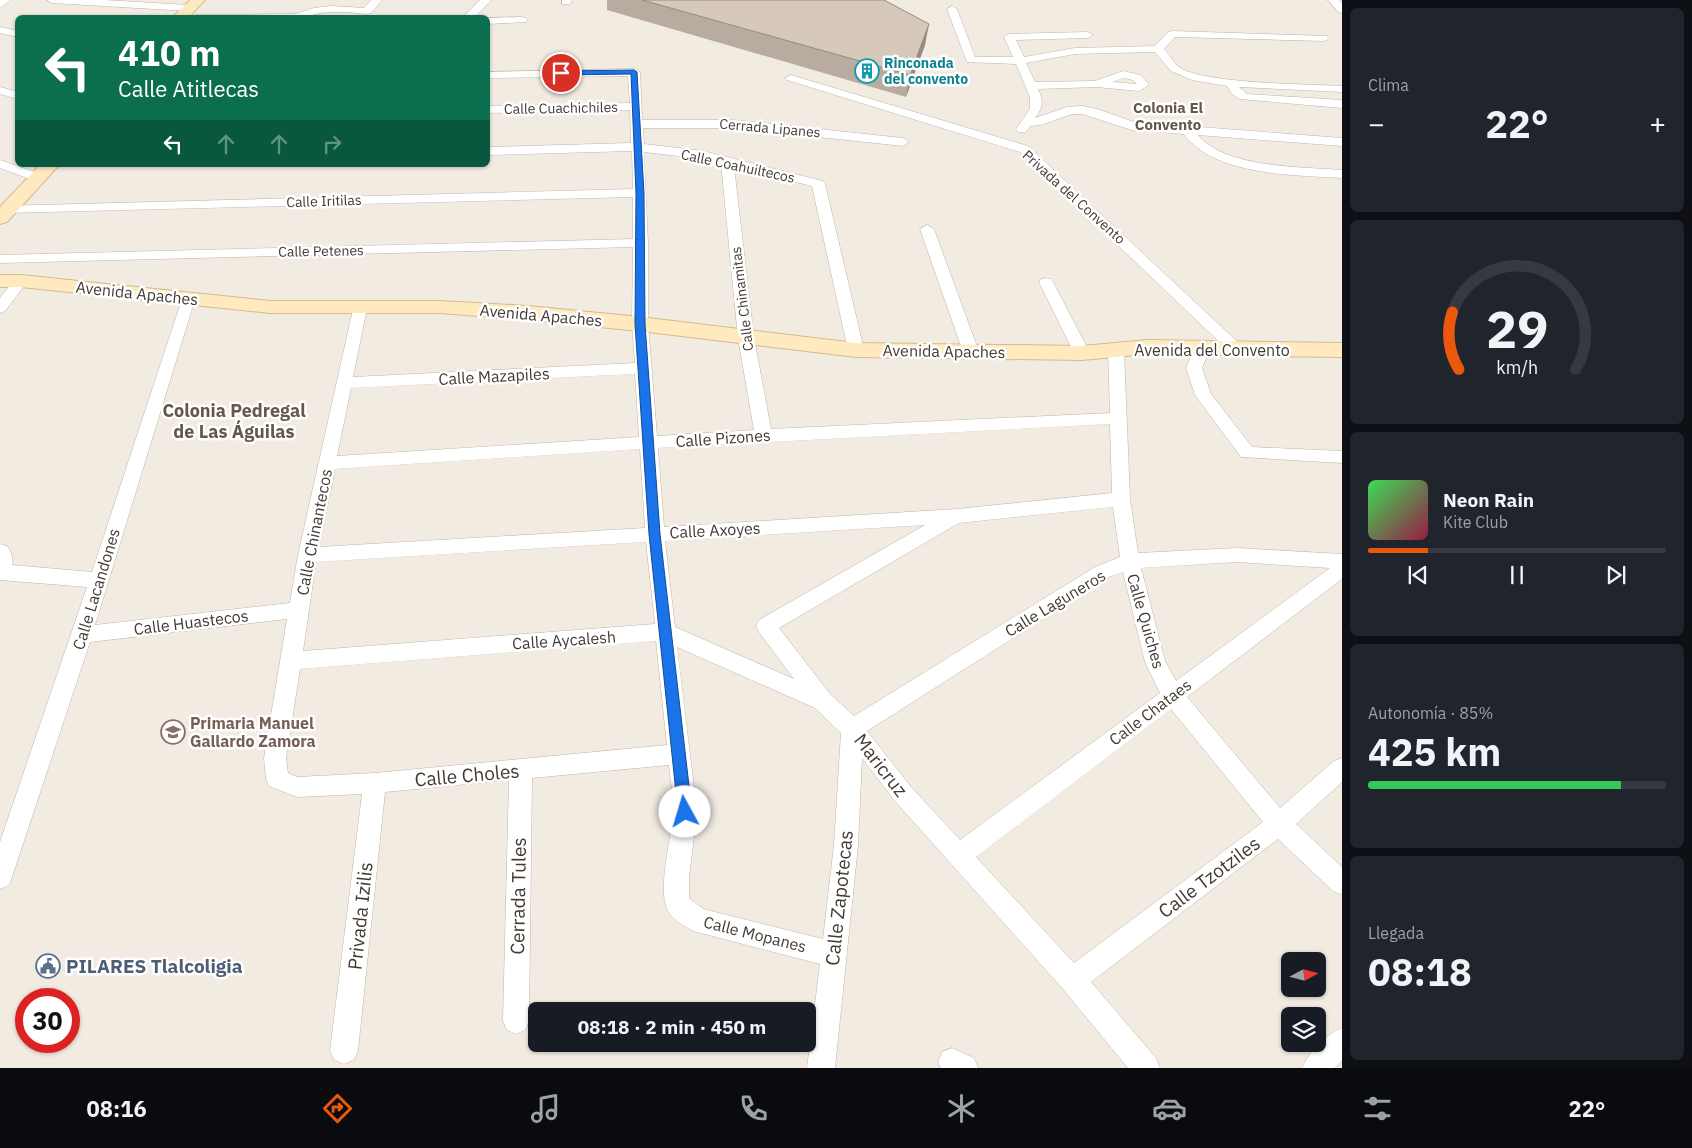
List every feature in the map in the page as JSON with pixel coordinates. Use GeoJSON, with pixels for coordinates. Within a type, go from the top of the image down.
{"type":"FeatureCollection","features":[{"type":"Feature","properties":{"kind":"street"},"geometry":{"type":"LineString","coordinates":[[0,5],[6,0]]}},
{"type":"Feature","properties":{"kind":"street"},"geometry":{"type":"LineString","coordinates":[[52,0],[261,15]]}},
{"type":"Feature","properties":{"kind":"street"},"geometry":{"type":"LineString","coordinates":[[300,15],[307,11],[323,8],[367,11],[377,0]]}},
{"type":"Feature","properties":{"kind":"street"},"geometry":{"type":"LineString","coordinates":[[470,15],[486,0]]}},
{"type":"Feature","properties":{"kind":"street"},"geometry":{"type":"LineString","coordinates":[[1332,0],[1342,10]]}},
{"type":"Feature","properties":{"kind":"street"},"geometry":{"type":"LineString","coordinates":[[952,9],[971,60],[1020,61],[1075,51],[1158,49],[1172,34],[1324,38]]}},
{"type":"Feature","properties":{"kind":"street"},"geometry":{"type":"LineString","coordinates":[[490,22],[522,20]]}},
{"type":"Feature","properties":{"kind":"street"},"geometry":{"type":"LineString","coordinates":[[0,30],[15,33]]}},
{"type":"Feature","properties":{"kind":"street"},"geometry":{"type":"LineString","coordinates":[[1024,149],[1020,139],[1020,132],[1036,109],[1036,97],[1009,37],[1088,35]]}},
{"type":"Feature","properties":{"kind":"street"},"geometry":{"type":"LineString","coordinates":[[1158,49],[1175,69],[1185,75],[1207,80],[1342,89]]}},
{"type":"Feature","properties":{"kind":"street"},"geometry":{"type":"LineString","coordinates":[[490,75],[634,72]]}},
{"type":"Feature","properties":{"kind":"street","name":"Calle Mopanes"},"geometry":{"type":"LineString","coordinates":[[634,72],[640,193],[640,324],[650,443],[654,534],[685,812],[677,878],[677,904],[697,920],[832,954]]}},
{"type":"Feature","properties":{"kind":"street","name":"Privada del Convento"},"geometry":{"type":"LineString","coordinates":[[791,78],[1024,149],[1236,348]]}},
{"type":"Feature","properties":{"kind":"street"},"geometry":{"type":"LineString","coordinates":[[1231,82],[1236,92],[1244,97],[1342,104]]}},
{"type":"Feature","properties":{"kind":"street"},"geometry":{"type":"LineString","coordinates":[[1032,86],[1096,84]]}},
{"type":"Feature","properties":{"kind":"street"},"geometry":{"type":"LineString","coordinates":[[0,90],[15,95]]}},
{"type":"Feature","properties":{"kind":"street","name":"Calle Cuachichiles"},"geometry":{"type":"LineString","coordinates":[[490,110],[636,115]]}},
{"type":"Feature","properties":{"kind":"street"},"geometry":{"type":"LineString","coordinates":[[1028,123],[1037,122],[1071,110],[1082,110],[1094,112],[1132,126],[1342,142]]}},
{"type":"Feature","properties":{"kind":"street","name":"Cerrada Lipanes"},"geometry":{"type":"LineString","coordinates":[[636,115],[903,142]]}},
{"type":"Feature","properties":{"kind":"street"},"geometry":{"type":"LineString","coordinates":[[1188,130],[1198,143],[1232,159],[1293,170],[1342,174]]}},
{"type":"Feature","properties":{"kind":"street","name":"Calle Coahuiltecos"},"geometry":{"type":"LineString","coordinates":[[490,152],[638,147],[703,156],[818,184],[856,350]]}},
{"type":"Feature","properties":{"kind":"street","name":"Calle Chinamitas"},"geometry":{"type":"LineString","coordinates":[[727,161],[746,338],[764,435]]}},
{"type":"Feature","properties":{"kind":"street"},"geometry":{"type":"LineString","coordinates":[[0,164],[15,167]]}},
{"type":"Feature","properties":{"kind":"street"},"geometry":{"type":"LineString","coordinates":[[16,167],[44,172]]}},
{"type":"Feature","properties":{"kind":"street"},"geometry":{"type":"LineString","coordinates":[[4,214],[44,172]]}},
{"type":"Feature","properties":{"kind":"street","name":"Calle Iritilas"},"geometry":{"type":"LineString","coordinates":[[4,214],[640,193]]}},
{"type":"Feature","properties":{"kind":"street"},"geometry":{"type":"LineString","coordinates":[[927,229],[971,352]]}},
{"type":"Feature","properties":{"kind":"street","name":"Calle Petenes"},"geometry":{"type":"LineString","coordinates":[[0,259],[641,243]]}},
{"type":"Feature","properties":{"kind":"street","name":"Avenida Apaches"},"geometry":{"type":"LineString","coordinates":[[0,280],[270,307],[440,307],[640,324],[856,350],[1082,354]]}},
{"type":"Feature","properties":{"kind":"street"},"geometry":{"type":"LineString","coordinates":[[0,308],[21,281]]}},
{"type":"Feature","properties":{"kind":"street"},"geometry":{"type":"LineString","coordinates":[[1046,282],[1082,354]]}},
{"type":"Feature","properties":{"kind":"street","name":"Calle Lacandones"},"geometry":{"type":"LineString","coordinates":[[2,870],[82,635],[188,299]]}},
{"type":"Feature","properties":{"kind":"street","name":"Calle Chinantecos"},"geometry":{"type":"LineString","coordinates":[[275,758],[308,555],[359,308]]}},
{"type":"Feature","properties":{"kind":"street","name":"Avenida del Convento"},"geometry":{"type":"LineString","coordinates":[[1082,354],[1148,347],[1342,350]]}},
{"type":"Feature","properties":{"kind":"street"},"geometry":{"type":"LineString","coordinates":[[1203,347],[1194,368],[1203,395],[1247,453],[1342,457]]}},
{"type":"Feature","properties":{"kind":"street","name":"Calle Quiches"},"geometry":{"type":"LineString","coordinates":[[1116,351],[1121,499],[1130,561],[1155,662],[1172,695],[1279,824],[1342,883]]}},
{"type":"Feature","properties":{"kind":"street","name":"Calle Mazapiles"},"geometry":{"type":"LineString","coordinates":[[344,383],[644,368]]}},
{"type":"Feature","properties":{"kind":"street","name":"Calle Pizones"},"geometry":{"type":"LineString","coordinates":[[327,463],[764,435],[1119,418]]}},
{"type":"Feature","properties":{"kind":"street","name":"Calle Axoyes"},"geometry":{"type":"LineString","coordinates":[[308,555],[957,516],[1121,499]]}},
{"type":"Feature","properties":{"kind":"street","name":"Maricruz"},"geometry":{"type":"LineString","coordinates":[[957,516],[766,626],[822,701],[852,728],[902,794],[1072,980],[1146,1068]]}},
{"type":"Feature","properties":{"kind":"street"},"geometry":{"type":"LineString","coordinates":[[0,552],[3,556],[3,562],[0,571],[98,580]]}},
{"type":"Feature","properties":{"kind":"street","name":"Calle Laguneros"},"geometry":{"type":"LineString","coordinates":[[852,728],[1102,572],[1130,561],[1237,555],[1342,560]]}},
{"type":"Feature","properties":{"kind":"street","name":"Calle Chataes"},"geometry":{"type":"LineString","coordinates":[[958,856],[1342,569]]}},
{"type":"Feature","properties":{"kind":"street","name":"Calle Huastecos"},"geometry":{"type":"LineString","coordinates":[[82,635],[299,610]]}},
{"type":"Feature","properties":{"kind":"street","name":"Calle Aycalesh"},"geometry":{"type":"LineString","coordinates":[[291,661],[665,632],[822,701]]}},
{"type":"Feature","properties":{"kind":"street","name":"Calle Zapotecas"},"geometry":{"type":"LineString","coordinates":[[821,1068],[832,954],[846,845],[852,728]]}},
{"type":"Feature","properties":{"kind":"street","name":"Calle Choles"},"geometry":{"type":"LineString","coordinates":[[275,758],[277,779],[297,787],[375,783],[679,754]]}},
{"type":"Feature","properties":{"kind":"street","name":"Calle Tzotziles"},"geometry":{"type":"LineString","coordinates":[[1072,980],[1279,824],[1342,768]]}},
{"type":"Feature","properties":{"kind":"street","name":"Cerrada Tules"},"geometry":{"type":"LineString","coordinates":[[516,1021],[521,770]]}},
{"type":"Feature","properties":{"kind":"street","name":"Privada Izilis"},"geometry":{"type":"LineString","coordinates":[[344,1050],[375,783]]}},
{"type":"Feature","properties":{"kind":"street"},"geometry":{"type":"LineString","coordinates":[[1316,1068],[1342,1042]]}},
{"type":"Feature","properties":{"kind":"building"},"geometry":{"type":"Polygon","coordinates":[[[642,0],[884,0],[929,24],[910,75],[642,0]]]}},
{"type":"Feature","properties":{"kind":"place","name":"Rinconada del convento"},"geometry":{"type":"Point","coordinates":[867,71]}},
{"type":"Feature","properties":{"kind":"place","name":"Primaria Manuel Gallardo Zamora"},"geometry":{"type":"Point","coordinates":[173,732]}},
{"type":"Feature","properties":{"kind":"place","name":"PILARES Tlalcoligia"},"geometry":{"type":"Point","coordinates":[48,966]}},
{"type":"Feature","properties":{"kind":"district","name":"Colonia El Convento"},"geometry":{"type":"Point","coordinates":[1168,116]}},
{"type":"Feature","properties":{"kind":"district","name":"Colonia Pedregal de Las Águilas"},"geometry":{"type":"Point","coordinates":[234,420]}},
{"type":"Feature","properties":{"kind":"route"},"geometry":{"type":"LineString","coordinates":[[561,73],[634,72],[634,106],[637,124],[640,193],[640,324],[650,443],[654,534],[685,812]]}}]}
